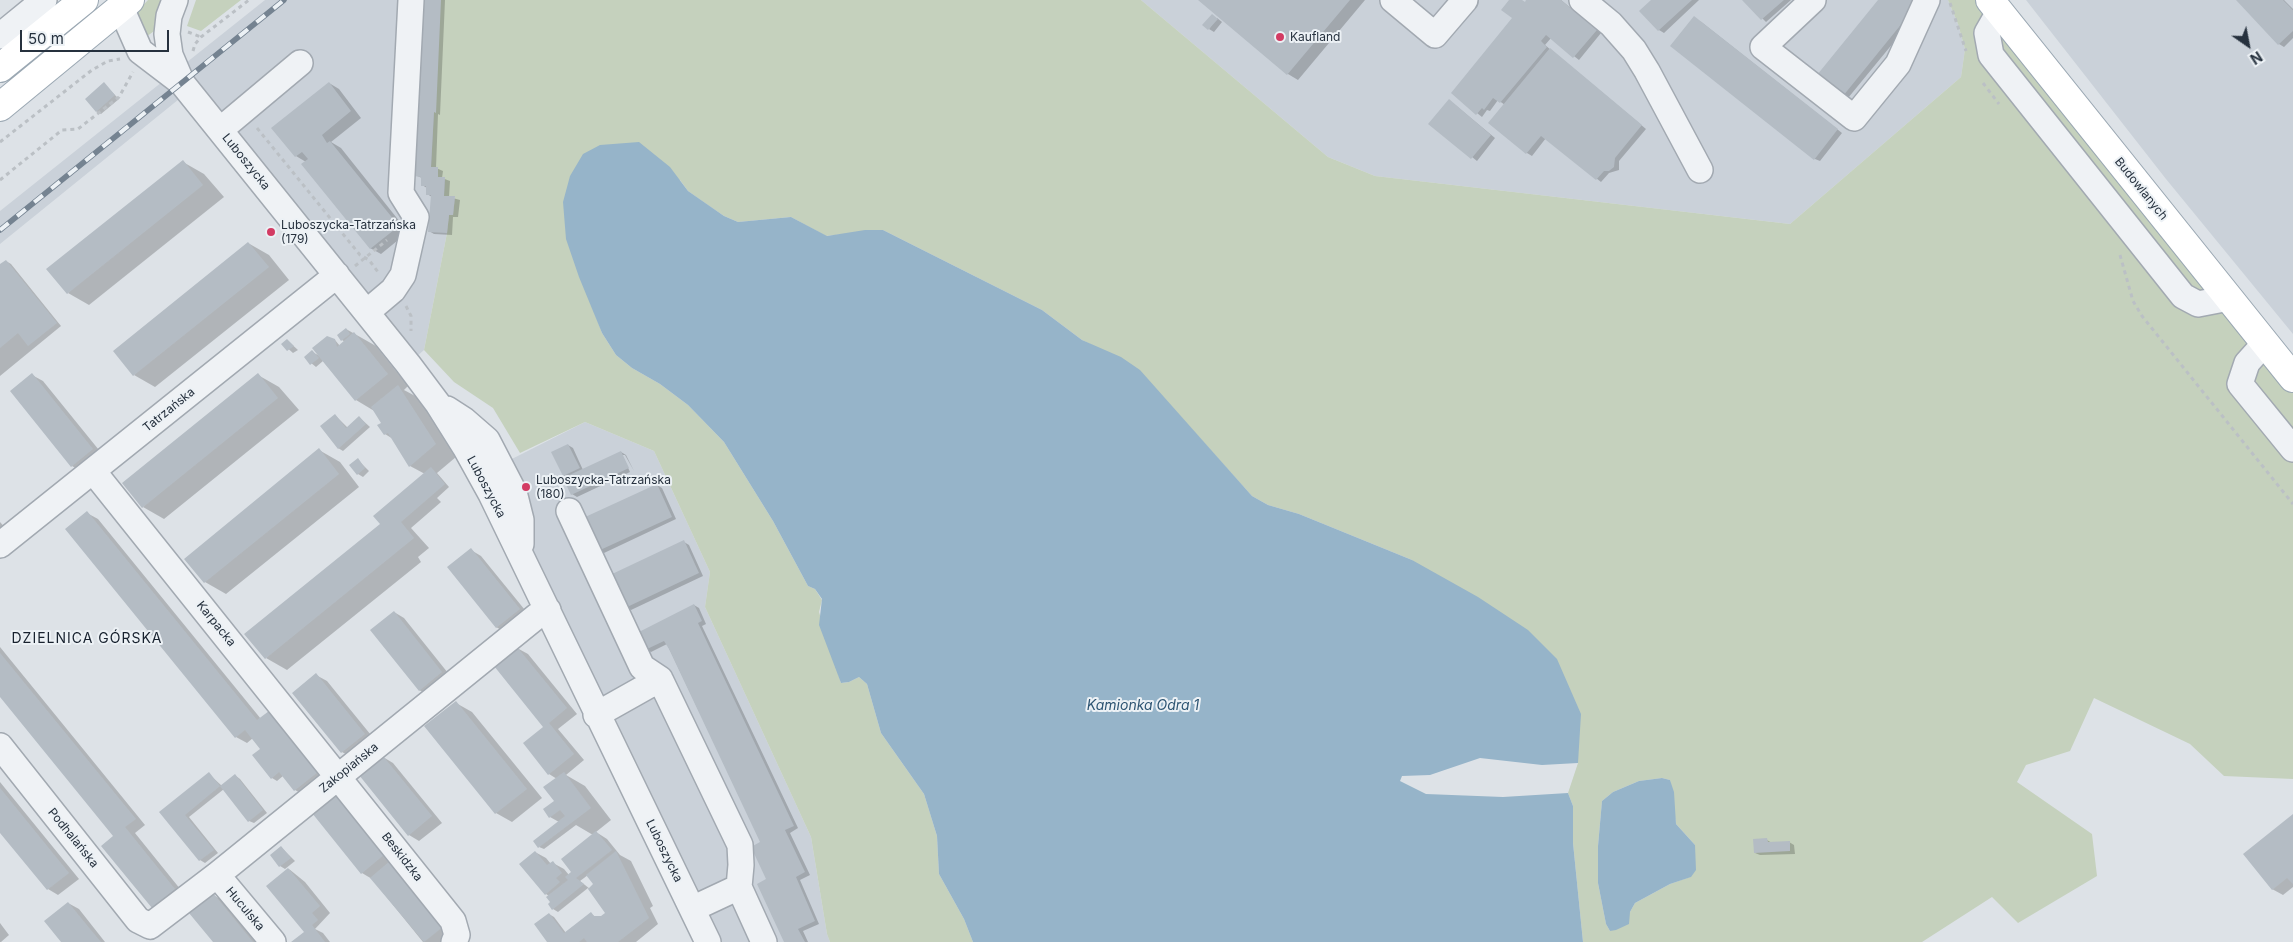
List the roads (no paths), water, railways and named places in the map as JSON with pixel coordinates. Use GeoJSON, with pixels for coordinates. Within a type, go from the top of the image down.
{"type":"FeatureCollection","features":[{"type":"Feature","properties":{"kind":"main road"},"geometry":{"type":"LineString","coordinates":[[0,68],[84,0]]}},
{"type":"Feature","properties":{"kind":"main road"},"geometry":{"type":"LineString","coordinates":[[0,107],[57,62],[125,2]]}},
{"type":"Feature","properties":{"kind":"main road","name":"Budowlanych"},"geometry":{"type":"LineString","coordinates":[[1995,6],[2293,378]]}},
{"type":"Feature","properties":{"kind":"street"},"geometry":{"type":"LineString","coordinates":[[0,36],[44,0]]}},
{"type":"Feature","properties":{"kind":"street"},"geometry":{"type":"LineString","coordinates":[[175,0],[169,16],[167,34],[170,55],[182,83]]}},
{"type":"Feature","properties":{"kind":"street"},"geometry":{"type":"LineString","coordinates":[[367,312],[393,290],[403,275],[416,217],[401,192],[411,0]]}},
{"type":"Feature","properties":{"kind":"street"},"geometry":{"type":"LineString","coordinates":[[1393,0],[1435,35],[1465,0]]}},
{"type":"Feature","properties":{"kind":"street"},"geometry":{"type":"LineString","coordinates":[[1582,0],[1611,24],[1634,50],[1700,170]]}},
{"type":"Feature","properties":{"kind":"street"},"geometry":{"type":"LineString","coordinates":[[1812,0],[1763,47],[1854,118],[1898,64],[1928,0]]}},
{"type":"Feature","properties":{"kind":"street"},"geometry":{"type":"LineString","coordinates":[[125,2],[128,49]]}},
{"type":"Feature","properties":{"kind":"street"},"geometry":{"type":"LineString","coordinates":[[57,62],[89,42],[114,34],[128,49],[140,51],[182,83]]}},
{"type":"Feature","properties":{"kind":"street"},"geometry":{"type":"LineString","coordinates":[[220,130],[300,63]]}},
{"type":"Feature","properties":{"kind":"street","name":"Luboszycka"},"geometry":{"type":"LineString","coordinates":[[182,83],[220,130],[344,272],[367,312],[438,404],[492,494],[596,715],[708,942]]}},
{"type":"Feature","properties":{"kind":"street","name":"Tatrzańska"},"geometry":{"type":"LineString","coordinates":[[0,545],[344,272]]}},
{"type":"Feature","properties":{"kind":"street"},"geometry":{"type":"LineString","coordinates":[[2265,343],[2247,363],[2240,384],[2293,450]]}},
{"type":"Feature","properties":{"kind":"street","name":"Karpacka"},"geometry":{"type":"LineString","coordinates":[[93,471],[338,776]]}},
{"type":"Feature","properties":{"kind":"street"},"geometry":{"type":"LineString","coordinates":[[569,512],[642,667],[660,679],[740,845],[739,886],[764,942]]}},
{"type":"Feature","properties":{"kind":"street","name":"Zakopiańska"},"geometry":{"type":"LineString","coordinates":[[150,926],[217,875],[534,618],[548,610]]}},
{"type":"Feature","properties":{"kind":"street"},"geometry":{"type":"LineString","coordinates":[[596,715],[660,679]]}},
{"type":"Feature","properties":{"kind":"street","name":"Podhalańska"},"geometry":{"type":"LineString","coordinates":[[0,746],[138,920],[150,926]]}},
{"type":"Feature","properties":{"kind":"street","name":"Beskidzka"},"geometry":{"type":"LineString","coordinates":[[338,776],[453,921],[456,935],[454,942]]}},
{"type":"Feature","properties":{"kind":"street","name":"Huculska"},"geometry":{"type":"LineString","coordinates":[[217,875],[272,942]]}},
{"type":"Feature","properties":{"kind":"street"},"geometry":{"type":"LineString","coordinates":[[692,909],[739,886]]}},
{"type":"Feature","properties":{"kind":"water","name":"Kamionka Odra 1"},"geometry":{"type":"Polygon","coordinates":[[[639,142],[670,167],[688,191],[724,216],[738,222],[791,217],[827,236],[865,230],[883,230],[1042,310],[1082,340],[1121,357],[1140,370],[1252,496],[1268,505],[1299,514],[1412,560],[1478,597],[1528,630],[1557,659],[1581,714],[1578,763],[1542,765],[1480,758],[1430,775],[1402,776],[1400,781],[1426,794],[1503,797],[1568,793],[1573,806],[1573,843],[1583,942],[973,942],[964,919],[939,874],[937,836],[924,794],[881,733],[867,684],[859,677],[849,682],[841,683],[819,625],[822,599],[815,589],[808,586],[773,521],[724,442],[688,405],[660,384],[632,368],[616,355],[602,333],[566,239],[563,202],[570,176],[583,154],[600,145],[639,142]]]}},
{"type":"Feature","properties":{"kind":"water"},"geometry":{"type":"Polygon","coordinates":[[[1662,778],[1670,780],[1674,792],[1676,824],[1695,845],[1696,870],[1691,877],[1670,884],[1635,903],[1630,912],[1629,924],[1610,931],[1606,924],[1598,883],[1598,846],[1602,801],[1613,792],[1639,781],[1662,778]]]}},
{"type":"Feature","properties":{"kind":"railway"},"geometry":{"type":"LineString","coordinates":[[0,230],[284,0]]}},
{"type":"Feature","properties":{"kind":"place","name":"Kaufland"},"geometry":{"type":"Point","coordinates":[1280,37]}},
{"type":"Feature","properties":{"kind":"place","name":"Luboszycka-Tatrzańska (179)"},"geometry":{"type":"Point","coordinates":[271,232]}},
{"type":"Feature","properties":{"kind":"place","name":"Luboszycka-Tatrzańska (180)"},"geometry":{"type":"Point","coordinates":[526,487]}},
{"type":"Feature","properties":{"kind":"district","name":"DZIELNICA GÓRSKA"},"geometry":{"type":"Point","coordinates":[87,639]}}]}
